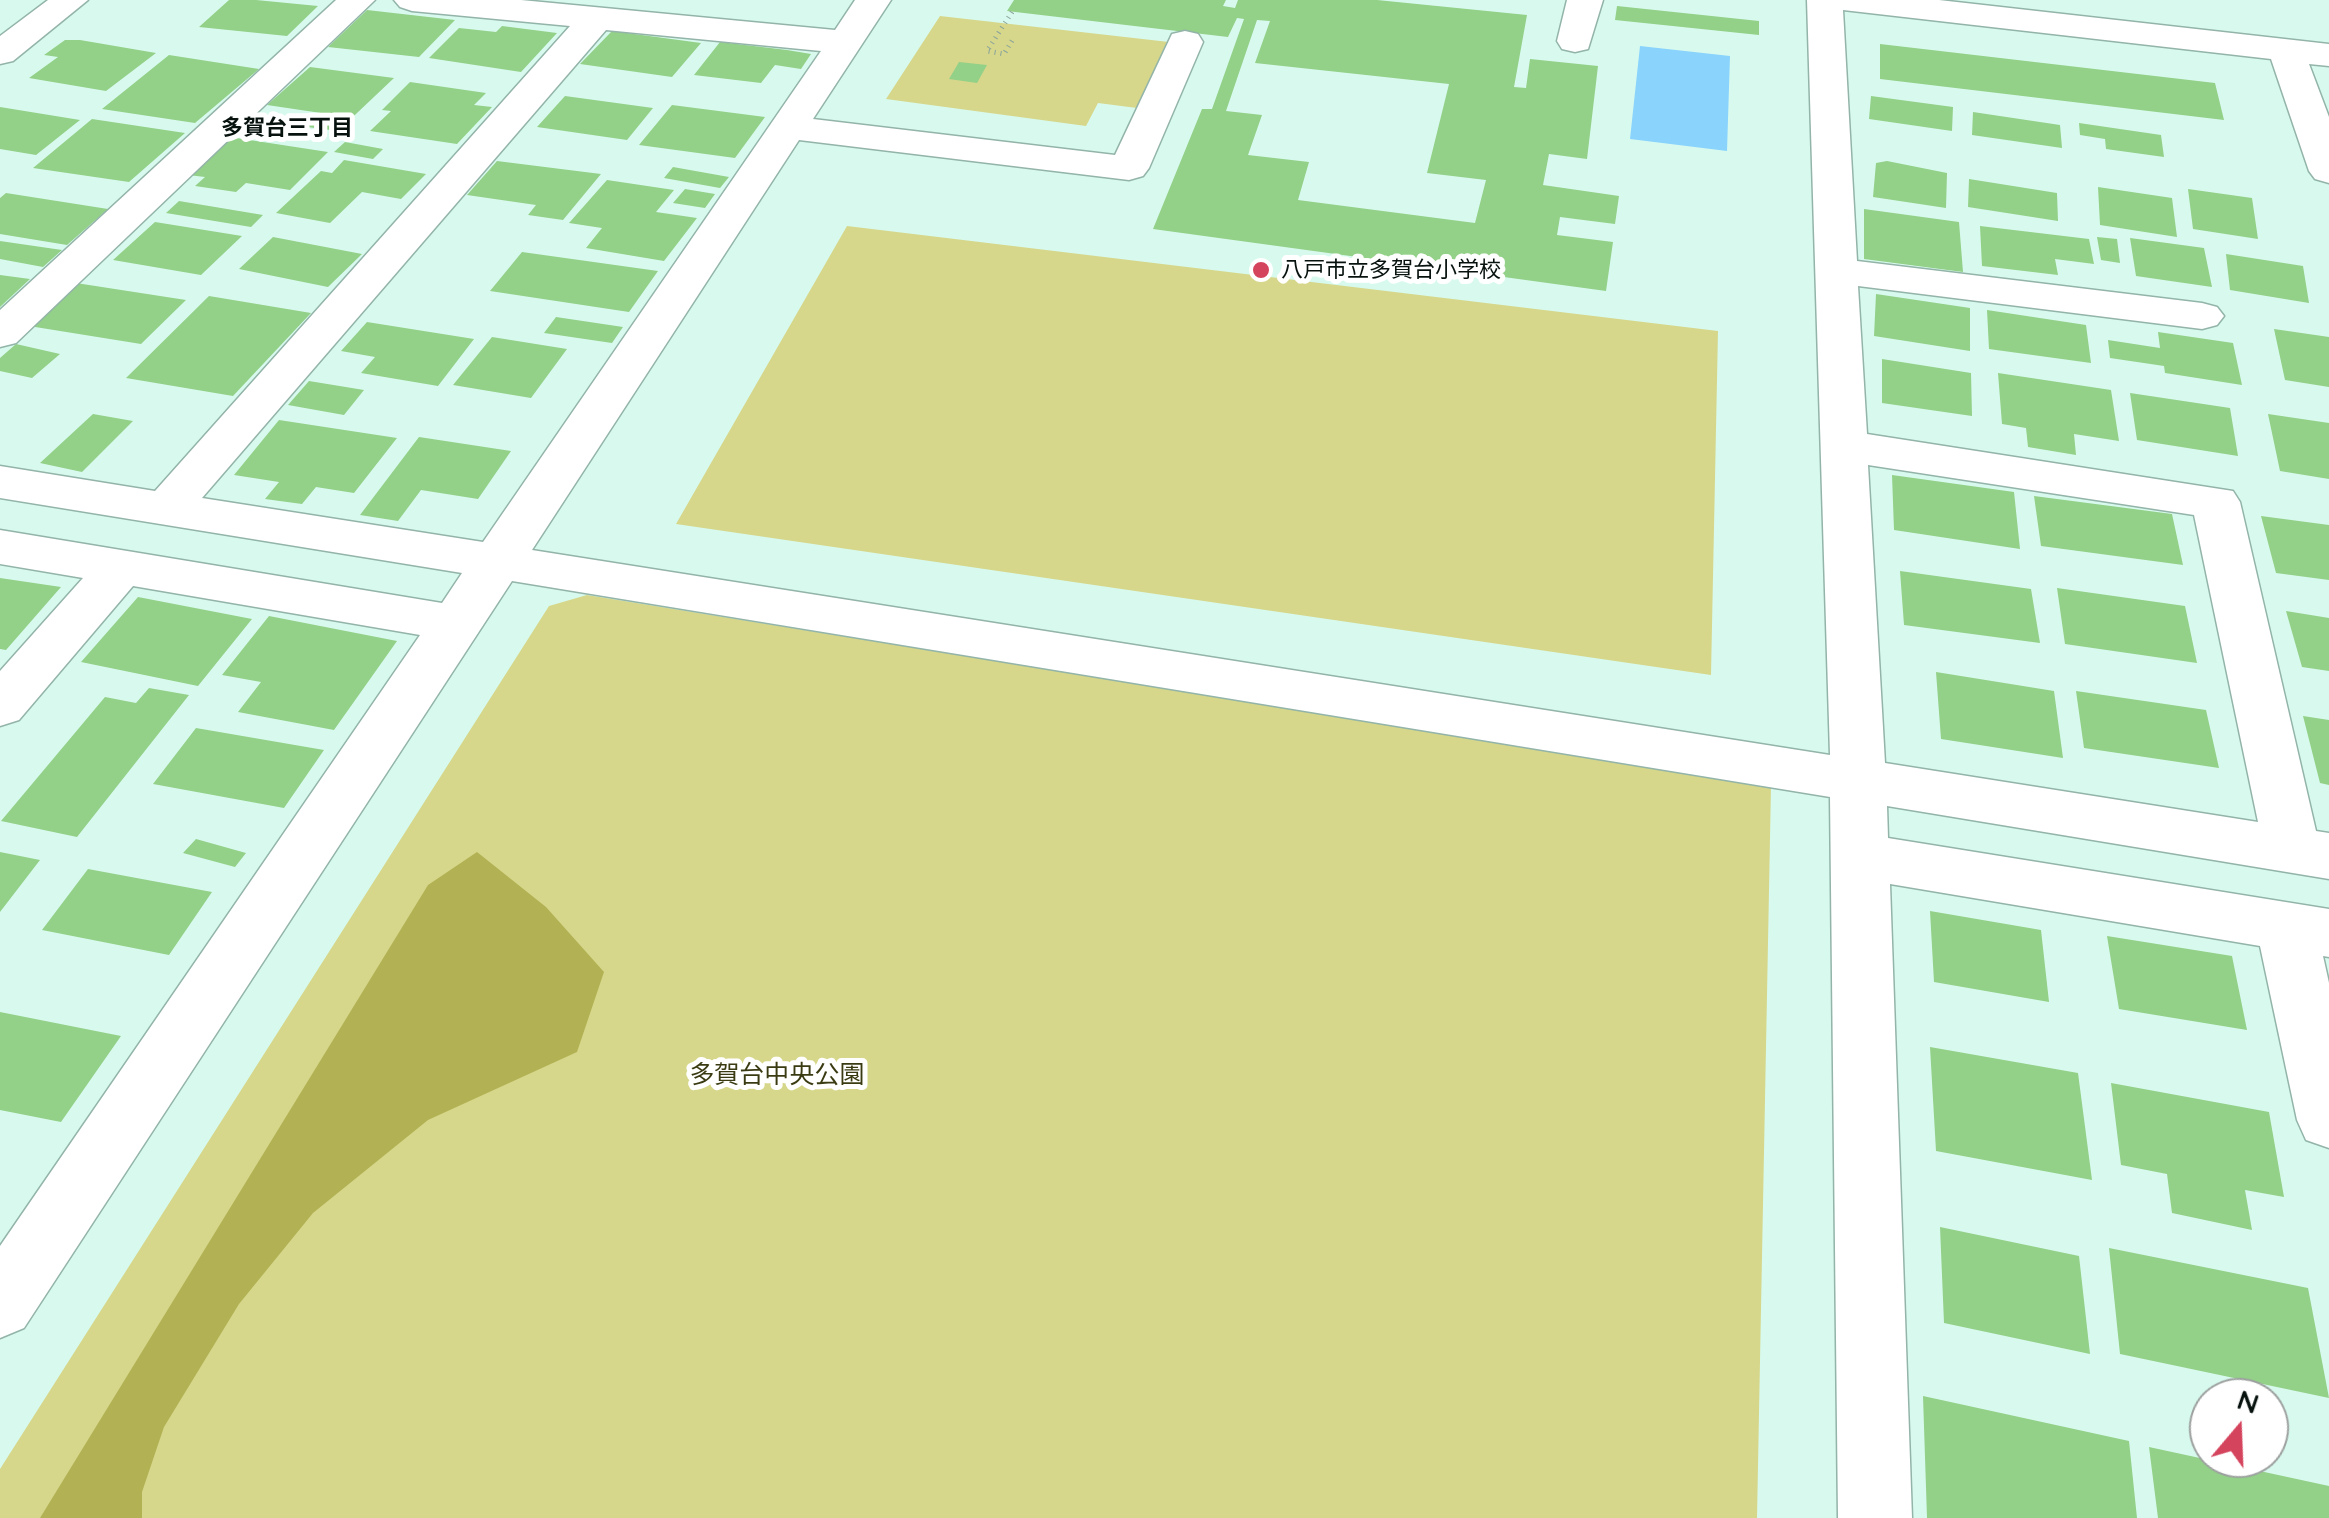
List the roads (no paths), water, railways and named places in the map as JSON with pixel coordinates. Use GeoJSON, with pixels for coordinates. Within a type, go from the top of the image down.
{"type":"FeatureCollection","features":[{"type":"Feature","properties":{"kind":"street"},"geometry":{"type":"LineString","coordinates":[[0,53],[70,0]]}},
{"type":"Feature","properties":{"kind":"street"},"geometry":{"type":"LineString","coordinates":[[0,334],[357,0]]}},
{"type":"Feature","properties":{"kind":"street"},"geometry":{"type":"LineString","coordinates":[[412,0],[598,18],[859,21]]}},
{"type":"Feature","properties":{"kind":"street"},"geometry":{"type":"LineString","coordinates":[[1576,42],[1584,0]]}},
{"type":"Feature","properties":{"kind":"street"},"geometry":{"type":"LineString","coordinates":[[1825,0],[1858,778],[1875,1518]]}},
{"type":"Feature","properties":{"kind":"street"},"geometry":{"type":"LineString","coordinates":[[1846,0],[2008,9],[2329,55]]}},
{"type":"Feature","properties":{"kind":"street"},"geometry":{"type":"LineString","coordinates":[[166,509],[598,18]]}},
{"type":"Feature","properties":{"kind":"street"},"geometry":{"type":"LineString","coordinates":[[0,1304],[859,21]]}},
{"type":"Feature","properties":{"kind":"street"},"geometry":{"type":"LineString","coordinates":[[787,127],[1130,168],[1185,42]]}},
{"type":"Feature","properties":{"kind":"street"},"geometry":{"type":"LineString","coordinates":[[2286,50],[2329,170]]}},
{"type":"Feature","properties":{"kind":"street"},"geometry":{"type":"LineString","coordinates":[[1837,271],[2202,316]]}},
{"type":"Feature","properties":{"kind":"street"},"geometry":{"type":"LineString","coordinates":[[0,482],[2311,853],[2216,502],[1844,446]]}},
{"type":"Feature","properties":{"kind":"street"},"geometry":{"type":"LineString","coordinates":[[0,547],[456,623]]}},
{"type":"Feature","properties":{"kind":"street"},"geometry":{"type":"LineString","coordinates":[[0,706],[121,567]]}},
{"type":"Feature","properties":{"kind":"street"},"geometry":{"type":"LineString","coordinates":[[1860,856],[2307,930],[2329,1120]]}},
{"type":"Feature","properties":{"kind":"water"},"geometry":{"type":"Polygon","coordinates":[[[1640,46],[1730,56],[1727,151],[1630,139],[1640,46]]]}},
{"type":"Feature","properties":{"kind":"place","name":"八戸市立多賀台小学校"},"geometry":{"type":"Point","coordinates":[1261,270]}},
{"type":"Feature","properties":{"kind":"district","name":"多賀台三丁目"},"geometry":{"type":"Point","coordinates":[287,128]}},
{"type":"Feature","properties":{"kind":"park label","name":"多賀台中央公園"},"geometry":{"type":"Point","coordinates":[777,1075]}}]}
